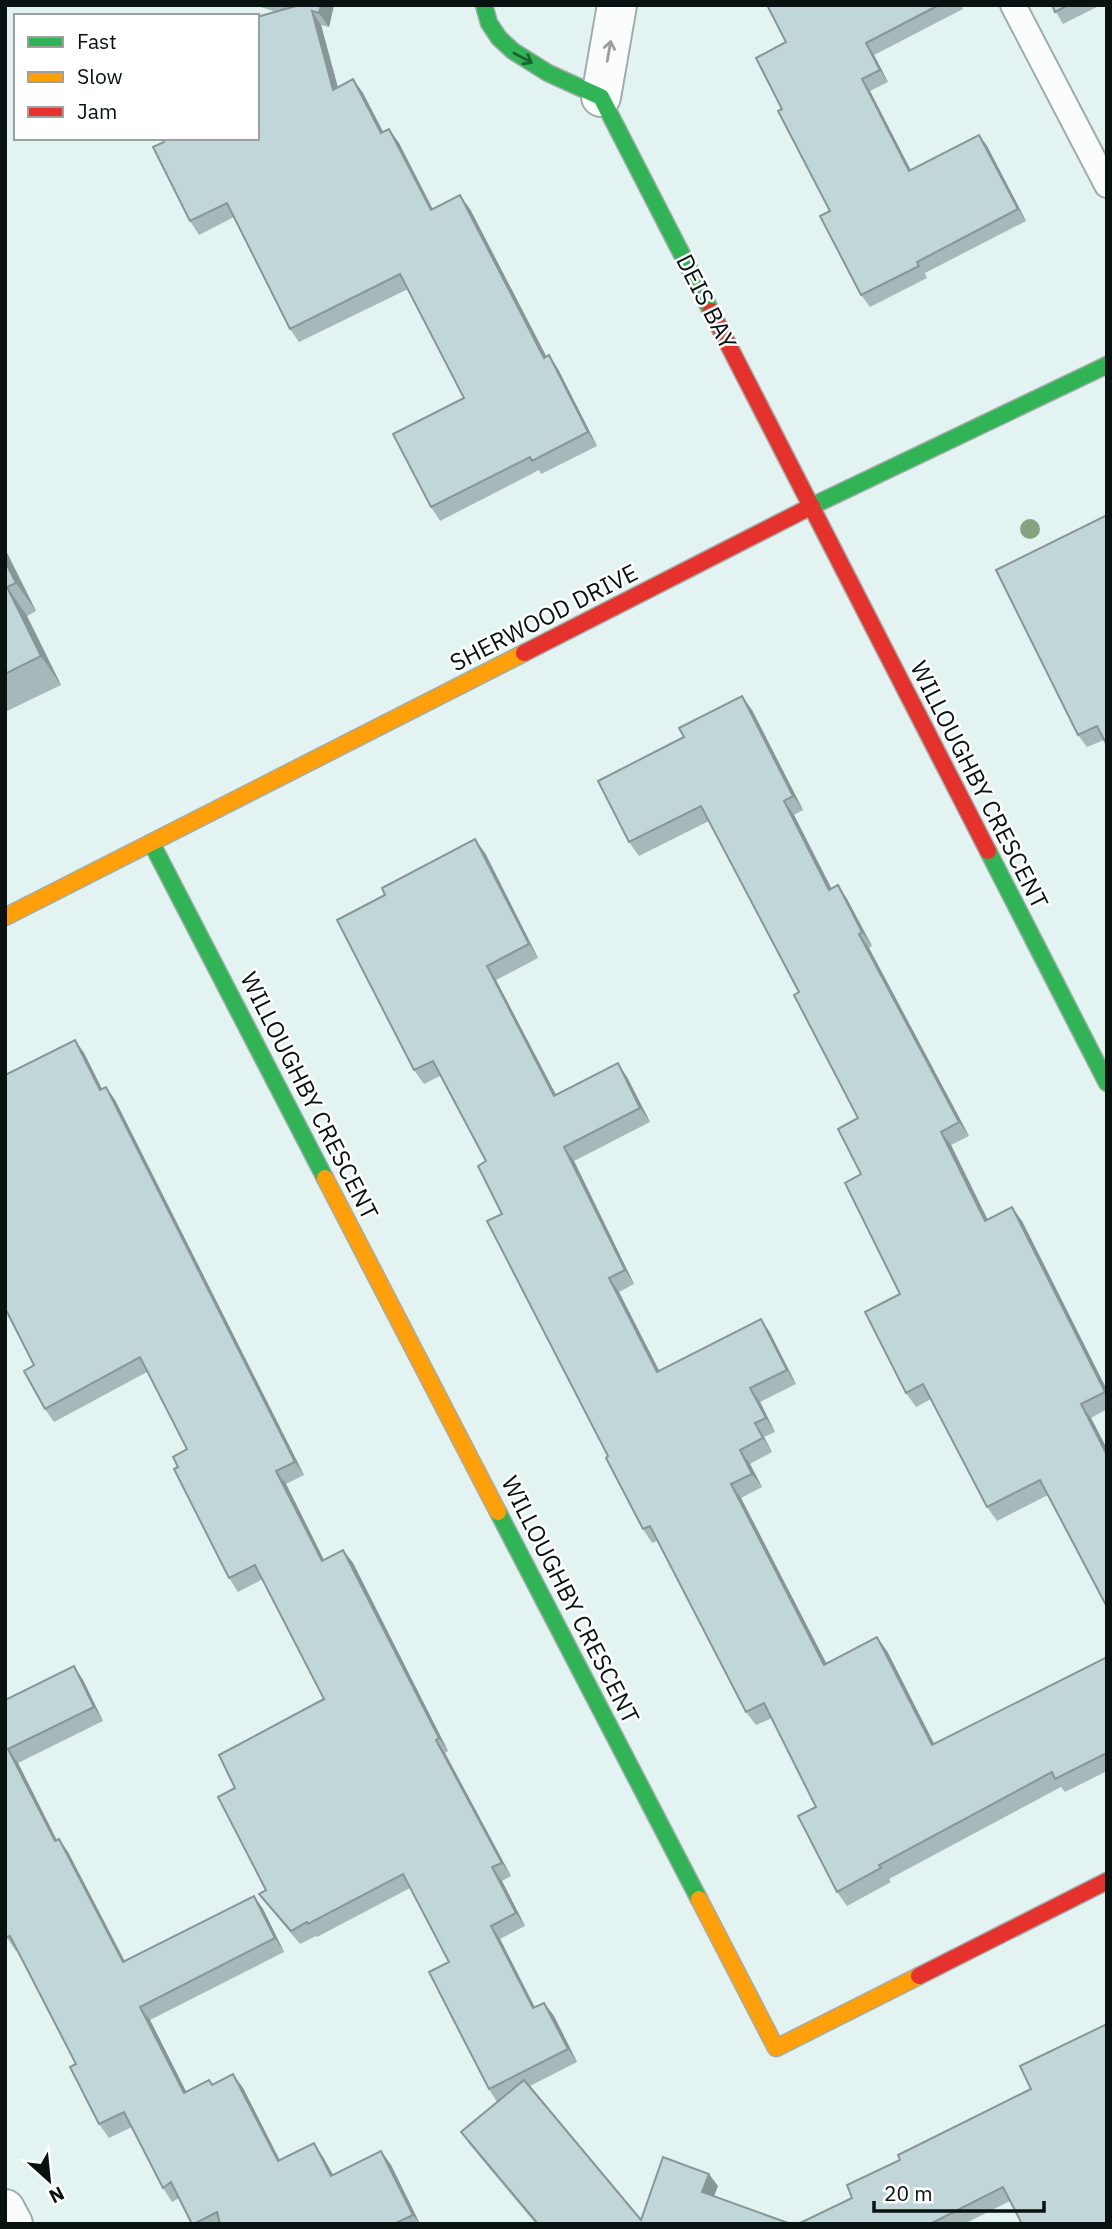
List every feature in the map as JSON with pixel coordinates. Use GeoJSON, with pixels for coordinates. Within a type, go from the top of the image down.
{"type":"FeatureCollection","features":[{"type":"Feature","properties":{"kind":"street"},"geometry":{"type":"LineString","coordinates":[[485,5],[486,16],[497,37],[514,53],[601,97],[617,5]]}},
{"type":"Feature","properties":{"kind":"street","name":"DEIS BAY"},"geometry":{"type":"LineString","coordinates":[[601,97],[810,508]]}},
{"type":"Feature","properties":{"kind":"street","name":"SHERWOOD DRIVE"},"geometry":{"type":"LineString","coordinates":[[5,917],[810,508],[1107,365]]}},
{"type":"Feature","properties":{"kind":"street","name":"WILLOUGHBY CRESCENT"},"geometry":{"type":"LineString","coordinates":[[810,508],[1107,1083]]}},
{"type":"Feature","properties":{"kind":"street","name":"WILLOUGHBY CRESCENT"},"geometry":{"type":"LineString","coordinates":[[152,844],[776,2048],[1107,1881]]}},
{"type":"Feature","properties":{"kind":"street"},"geometry":{"type":"LineString","coordinates":[[5,2209],[13,2224]]}},
{"type":"Feature","properties":{"kind":"lane"},"geometry":{"type":"LineString","coordinates":[[1013,5],[1107,185]]}},
{"type":"Feature","properties":{"kind":"building"},"geometry":{"type":"Polygon","coordinates":[[[292,5],[321,5],[319,13],[312,11],[333,90],[353,79],[381,133],[389,129],[431,210],[460,195],[544,358],[549,355],[588,432],[532,461],[530,457],[431,507],[393,434],[464,398],[400,274],[290,329],[227,203],[190,221],[153,147],[164,140],[259,140],[259,16],[296,6],[292,5]]]}},
{"type":"Feature","properties":{"kind":"building"},"geometry":{"type":"Polygon","coordinates":[[[767,5],[939,5],[866,43],[880,70],[862,79],[909,171],[979,135],[1018,209],[917,262],[919,266],[861,295],[820,216],[830,211],[778,111],[782,109],[756,58],[786,42],[767,5]]]}},
{"type":"Feature","properties":{"kind":"building"},"geometry":{"type":"Polygon","coordinates":[[[1052,5],[1068,5],[1055,12],[1052,5]]]}},
{"type":"Feature","properties":{"kind":"building"},"geometry":{"type":"Polygon","coordinates":[[[1107,515],[1107,745],[1097,726],[1078,735],[996,570],[1107,515]]]}},
{"type":"Feature","properties":{"kind":"building"},"geometry":{"type":"Polygon","coordinates":[[[5,561],[16,583],[7,587],[41,656],[5,674],[5,561]]]}},
{"type":"Feature","properties":{"kind":"building"},"geometry":{"type":"Polygon","coordinates":[[[742,696],[793,796],[784,801],[829,890],[838,885],[862,932],[859,934],[959,1122],[941,1132],[985,1221],[1012,1207],[1105,1392],[1081,1404],[1107,1455],[1107,1607],[1040,1480],[987,1507],[923,1384],[906,1393],[865,1312],[900,1294],[845,1183],[861,1174],[838,1129],[858,1118],[794,995],[799,992],[701,806],[629,842],[598,781],[684,737],[679,728],[742,696]]]}},
{"type":"Feature","properties":{"kind":"building"},"geometry":{"type":"Polygon","coordinates":[[[475,839],[529,944],[487,966],[554,1096],[618,1063],[640,1108],[564,1147],[625,1270],[609,1278],[657,1372],[761,1319],[787,1370],[750,1388],[766,1418],[755,1423],[763,1438],[740,1450],[752,1474],[731,1484],[824,1665],[877,1637],[932,1745],[1107,1657],[1107,1753],[1055,1779],[1052,1772],[879,1865],[881,1868],[837,1892],[798,1816],[816,1807],[764,1703],[746,1712],[650,1526],[643,1529],[487,1221],[502,1214],[478,1166],[486,1161],[433,1061],[414,1070],[337,920],[385,895],[382,888],[475,839]]]}},
{"type":"Feature","properties":{"kind":"building"},"geometry":{"type":"Polygon","coordinates":[[[75,1040],[100,1090],[106,1087],[295,1462],[276,1471],[322,1561],[343,1550],[439,1738],[436,1740],[502,1863],[492,1867],[516,1913],[491,1926],[533,2008],[544,2003],[568,2049],[489,2089],[429,1972],[449,1962],[403,1874],[291,1931],[259,1894],[266,1890],[218,1797],[235,1788],[219,1755],[324,1699],[255,1565],[229,1578],[174,1469],[178,1467],[173,1457],[187,1449],[140,1357],[45,1409],[24,1371],[34,1365],[5,1308],[5,1075],[75,1040]]]}},
{"type":"Feature","properties":{"kind":"building"},"geometry":{"type":"Polygon","coordinates":[[[74,1666],[94,1707],[8,1749],[55,1841],[59,1839],[123,1962],[254,1896],[275,1938],[140,2007],[184,2093],[209,2080],[212,2085],[233,2074],[278,2161],[314,2143],[331,2176],[381,2151],[413,2215],[394,2224],[220,2224],[217,2212],[192,2224],[171,2182],[163,2188],[124,2112],[99,2124],[70,2067],[76,2064],[10,1936],[5,1935],[5,1700],[74,1666]]]}},
{"type":"Feature","properties":{"kind":"building"},"geometry":{"type":"Polygon","coordinates":[[[1107,2024],[1107,2224],[1022,2224],[1003,2187],[930,2224],[798,2224],[852,2198],[847,2185],[900,2160],[898,2155],[1031,2089],[1020,2066],[1107,2024]]]}},
{"type":"Feature","properties":{"kind":"building"},"geometry":{"type":"Polygon","coordinates":[[[524,2080],[641,2220],[663,2157],[709,2174],[702,2192],[791,2224],[538,2224],[461,2132],[524,2080]]]}},
{"type":"Feature","properties":{"kind":"traffic: fast"},"geometry":{"type":"LineString","coordinates":[[484,5],[489,23],[499,38],[513,51],[548,73],[601,97],[711,311]]}},
{"type":"Feature","properties":{"kind":"traffic: fast"},"geometry":{"type":"LineString","coordinates":[[812,506],[1107,365]]}},
{"type":"Feature","properties":{"kind":"traffic: fast"},"geometry":{"type":"LineString","coordinates":[[152,844],[325,1178]]}},
{"type":"Feature","properties":{"kind":"traffic: fast"},"geometry":{"type":"LineString","coordinates":[[988,851],[1107,1083]]}},
{"type":"Feature","properties":{"kind":"traffic: fast"},"geometry":{"type":"LineString","coordinates":[[498,1512],[699,1899]]}},
{"type":"Feature","properties":{"kind":"traffic: slow"},"geometry":{"type":"LineString","coordinates":[[5,917],[524,653]]}},
{"type":"Feature","properties":{"kind":"traffic: slow"},"geometry":{"type":"LineString","coordinates":[[325,1178],[498,1512]]}},
{"type":"Feature","properties":{"kind":"traffic: slow"},"geometry":{"type":"LineString","coordinates":[[699,1899],[776,2048],[919,1976]]}},
{"type":"Feature","properties":{"kind":"traffic: jam"},"geometry":{"type":"LineString","coordinates":[[711,311],[988,851]]}},
{"type":"Feature","properties":{"kind":"traffic: jam"},"geometry":{"type":"LineString","coordinates":[[524,653],[812,506]]}},
{"type":"Feature","properties":{"kind":"traffic: jam"},"geometry":{"type":"LineString","coordinates":[[919,1976],[1107,1881]]}}]}
